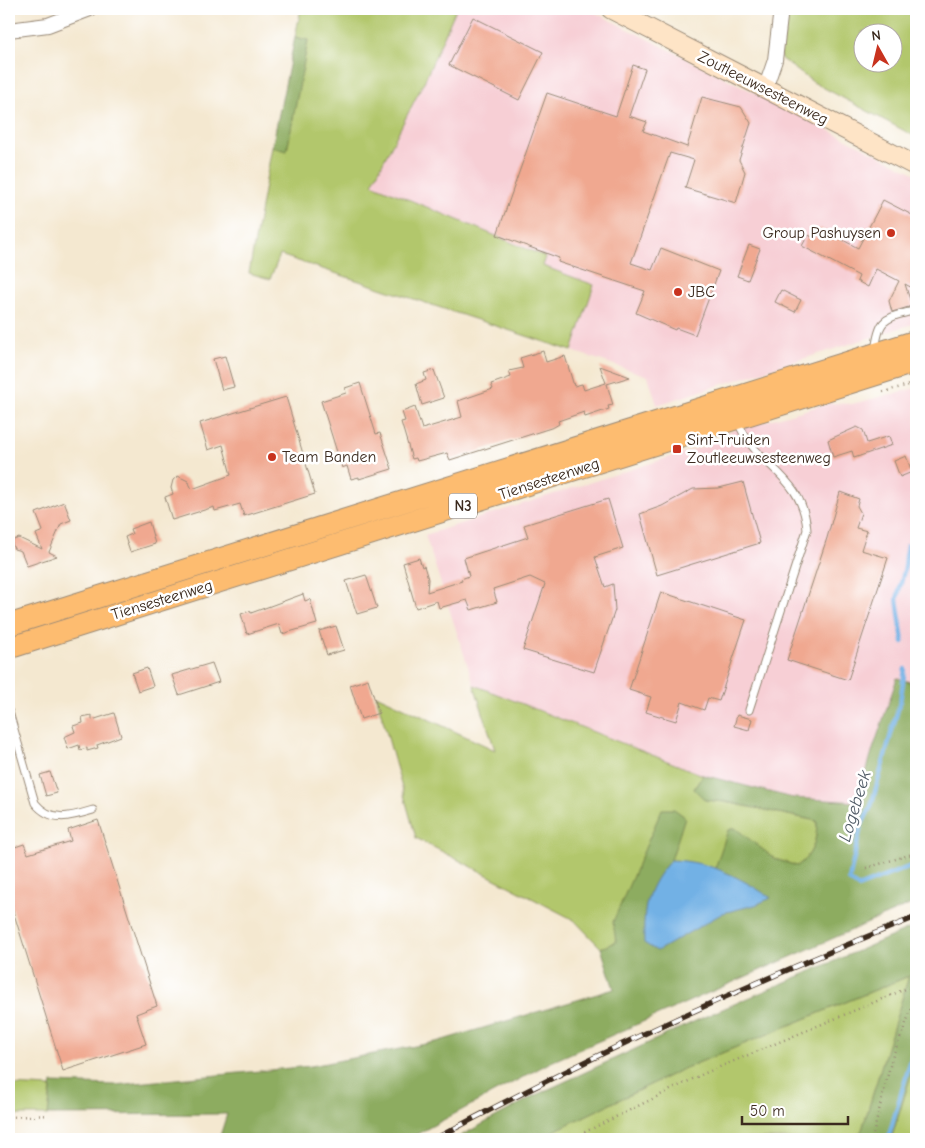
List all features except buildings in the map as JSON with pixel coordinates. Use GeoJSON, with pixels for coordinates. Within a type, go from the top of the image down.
{"type":"FeatureCollection","features":[{"type":"Feature","properties":{"kind":"main road","name":"Tiensesteenweg"},"geometry":{"type":"LineString","coordinates":[[734,408],[875,354],[916,341]]}},
{"type":"Feature","properties":{"kind":"main road","name":"Tiensesteenweg"},"geometry":{"type":"LineString","coordinates":[[9,625],[676,423],[916,362]]}},
{"type":"Feature","properties":{"kind":"main road","name":"Tiensesteenweg"},"geometry":{"type":"LineString","coordinates":[[9,648],[676,423]]}},
{"type":"Feature","properties":{"kind":"street"},"geometry":{"type":"LineString","coordinates":[[9,30],[48,25],[90,9]]}},
{"type":"Feature","properties":{"kind":"street","name":"Zoutleeuwsesteenweg"},"geometry":{"type":"LineString","coordinates":[[611,9],[916,166]]}},
{"type":"Feature","properties":{"kind":"street"},"geometry":{"type":"LineString","coordinates":[[765,89],[775,60],[781,9]]}},
{"type":"Feature","properties":{"kind":"lane"},"geometry":{"type":"LineString","coordinates":[[875,354],[879,328],[885,319],[916,310]]}},
{"type":"Feature","properties":{"kind":"lane"},"geometry":{"type":"LineString","coordinates":[[734,408],[746,439],[794,488],[801,500],[807,530],[749,710]]}},
{"type":"Feature","properties":{"kind":"lane"},"geometry":{"type":"LineString","coordinates":[[9,712],[35,804],[43,813],[55,817],[77,815],[92,810]]}},
{"type":"Feature","properties":{"kind":"path"},"geometry":{"type":"LineString","coordinates":[[866,868],[916,853]]}},
{"type":"Feature","properties":{"kind":"path"},"geometry":{"type":"LineString","coordinates":[[571,1139],[703,1074],[908,988],[916,987]]}},
{"type":"Feature","properties":{"kind":"path"},"geometry":{"type":"LineString","coordinates":[[872,1139],[892,1058],[916,998]]}},
{"type":"Feature","properties":{"kind":"path"},"geometry":{"type":"LineString","coordinates":[[9,1117],[48,1115]]}},
{"type":"Feature","properties":{"kind":"shaded area"},"geometry":{"type":"Polygon","coordinates":[[[456,9],[588,9],[916,174],[916,323],[657,405],[648,376],[572,351],[594,285],[543,266],[545,257],[372,184],[424,82],[456,9]]]}},
{"type":"Feature","properties":{"kind":"shaded area"},"geometry":{"type":"Polygon","coordinates":[[[916,388],[916,684],[897,679],[871,755],[858,802],[793,798],[703,775],[474,685],[425,535],[708,445],[730,431],[830,403],[852,404],[916,388]]]}},
{"type":"Feature","properties":{"kind":"green space"},"geometry":{"type":"Polygon","coordinates":[[[301,9],[456,9],[424,82],[372,184],[546,257],[543,266],[594,285],[572,351],[280,255],[270,279],[249,273],[272,147],[286,150],[308,40],[295,37],[301,9]]]}},
{"type":"Feature","properties":{"kind":"green space"},"geometry":{"type":"Polygon","coordinates":[[[788,9],[916,9],[916,137],[813,82],[780,58],[788,9]]]}},
{"type":"Feature","properties":{"kind":"green space"},"geometry":{"type":"Polygon","coordinates":[[[295,37],[308,40],[287,151],[272,147],[295,37]]]}},
{"type":"Feature","properties":{"kind":"green space"},"geometry":{"type":"Polygon","coordinates":[[[897,678],[916,684],[916,902],[551,1062],[408,1139],[219,1139],[227,1114],[48,1115],[52,1083],[115,1085],[311,1066],[436,1042],[614,989],[601,948],[616,942],[613,922],[662,809],[674,809],[685,817],[662,888],[702,907],[728,830],[735,828],[775,859],[797,866],[807,857],[813,846],[817,821],[726,802],[705,800],[694,789],[703,775],[793,798],[858,802],[871,755],[897,678]]]}},
{"type":"Feature","properties":{"kind":"green space"},"geometry":{"type":"Polygon","coordinates":[[[474,685],[703,775],[694,789],[705,800],[726,802],[817,821],[813,846],[807,857],[797,866],[775,859],[756,845],[702,907],[601,948],[574,920],[416,838],[376,695],[495,750],[474,685]]]}},
{"type":"Feature","properties":{"kind":"green space"},"geometry":{"type":"Polygon","coordinates":[[[916,926],[916,1059],[891,1139],[855,1139],[862,1130],[909,976],[683,1069],[537,1139],[455,1139],[534,1096],[704,1017],[916,926]]]}},
{"type":"Feature","properties":{"kind":"green space"},"geometry":{"type":"Polygon","coordinates":[[[909,976],[862,1130],[855,1139],[537,1139],[683,1069],[909,976]]]}},
{"type":"Feature","properties":{"kind":"green space"},"geometry":{"type":"Polygon","coordinates":[[[916,1059],[916,1139],[891,1139],[916,1059]]]}},
{"type":"Feature","properties":{"kind":"green space"},"geometry":{"type":"Polygon","coordinates":[[[9,1085],[51,1087],[48,1115],[9,1115],[9,1085]]]}},
{"type":"Feature","properties":{"kind":"water"},"geometry":{"type":"Polygon","coordinates":[[[671,860],[698,863],[724,871],[748,883],[771,898],[755,905],[723,913],[657,951],[644,943],[644,919],[651,889],[656,879],[671,860]]]}},
{"type":"Feature","properties":{"kind":"waterway","name":"Logebeek"},"geometry":{"type":"LineString","coordinates":[[903,642],[897,599],[905,567],[907,546]]}},
{"type":"Feature","properties":{"kind":"waterway","name":"Logebeek"},"geometry":{"type":"LineString","coordinates":[[905,669],[900,702],[871,806],[861,826],[849,880],[858,887],[916,864]]}},
{"type":"Feature","properties":{"kind":"waterway"},"geometry":{"type":"LineString","coordinates":[[888,1139],[916,1042]]}},
{"type":"Feature","properties":{"kind":"railway"},"geometry":{"type":"LineString","coordinates":[[435,1139],[552,1078],[672,1021],[793,967],[916,917]]}},
{"type":"Feature","properties":{"kind":"place","name":"Group Pashuysen"},"geometry":{"type":"Point","coordinates":[891,233]}},
{"type":"Feature","properties":{"kind":"place","name":"JBC"},"geometry":{"type":"Point","coordinates":[678,292]}},
{"type":"Feature","properties":{"kind":"place","name":"Sint-Truiden Zoutleeuwsesteenweg"},"geometry":{"type":"Point","coordinates":[677,449]}},
{"type":"Feature","properties":{"kind":"place","name":"Team Banden"},"geometry":{"type":"Point","coordinates":[272,457]}}]}
